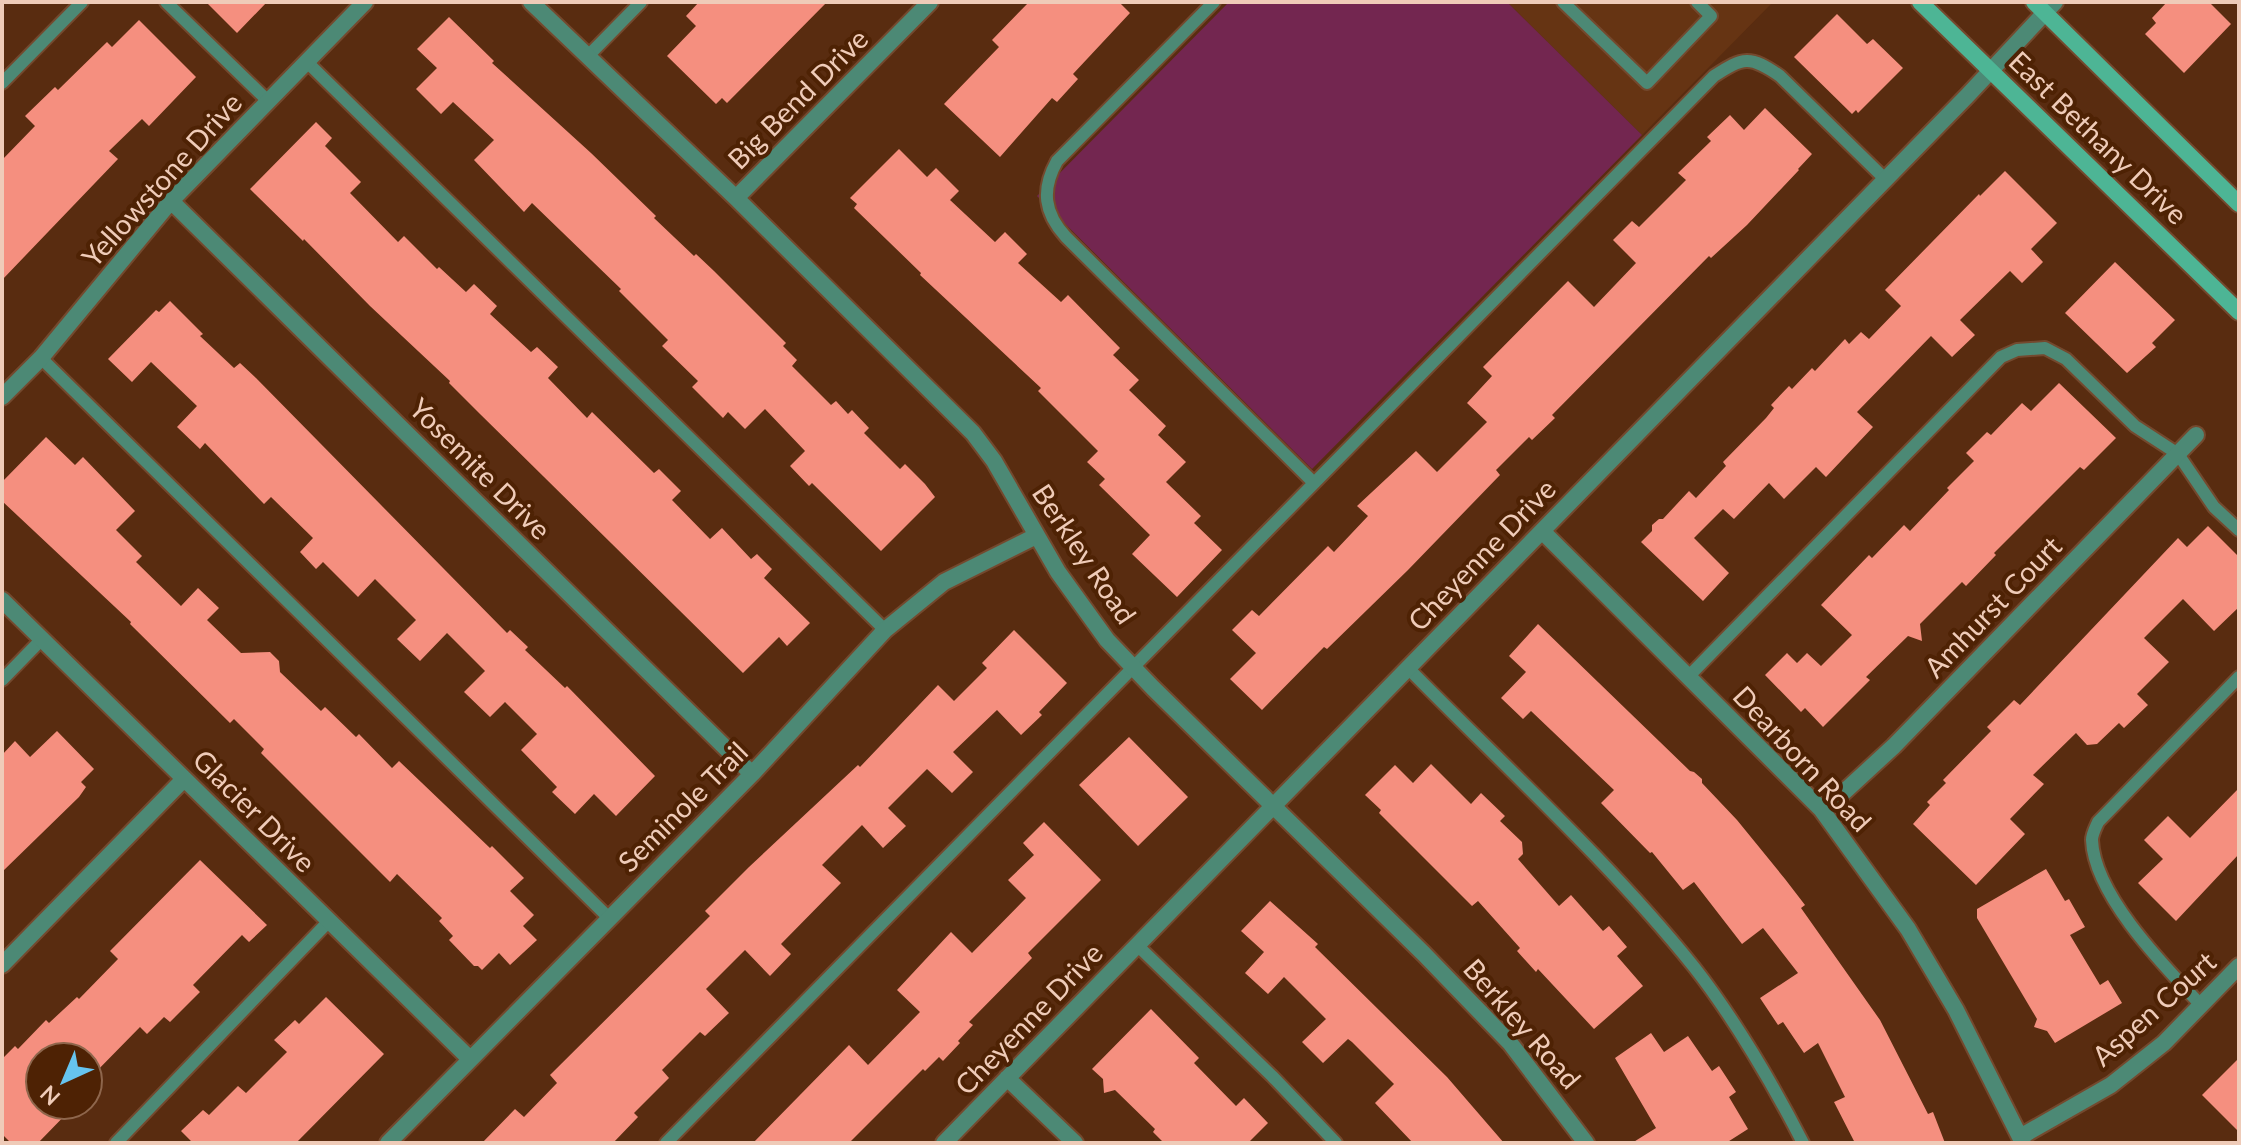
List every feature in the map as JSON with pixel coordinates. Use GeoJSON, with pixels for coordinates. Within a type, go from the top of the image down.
{"type":"FeatureCollection","features":[{"type":"Feature","properties":{"kind":"main road","name":"East Bethany Drive"},"geometry":{"type":"LineString","coordinates":[[1920,2],[2239,312]]}},
{"type":"Feature","properties":{"kind":"main road","name":"East Bethany Drive"},"geometry":{"type":"LineString","coordinates":[[2045,6],[2239,204]]}},
{"type":"Feature","properties":{"kind":"street","name":"Yellowstone Drive"},"geometry":{"type":"LineString","coordinates":[[2,397],[41,358],[171,201],[365,2]]}},
{"type":"Feature","properties":{"kind":"street","name":"Berkley Road"},"geometry":{"type":"LineString","coordinates":[[531,2],[736,198],[973,433],[994,461],[1036,536],[1085,613],[1132,666],[1510,1043],[1586,1143]]}},
{"type":"Feature","properties":{"kind":"street","name":"Big Bend Drive"},"geometry":{"type":"LineString","coordinates":[[736,198],[930,2]]}},
{"type":"Feature","properties":{"kind":"street","name":"Cheyenne Drive"},"geometry":{"type":"LineString","coordinates":[[944,1143],[1991,71],[2045,6]]}},
{"type":"Feature","properties":{"kind":"street","name":"Yosemite Drive"},"geometry":{"type":"LineString","coordinates":[[171,201],[752,774]]}},
{"type":"Feature","properties":{"kind":"street","name":"Amhurst Court"},"geometry":{"type":"LineString","coordinates":[[1821,809],[1894,746],[2196,435]]}},
{"type":"Feature","properties":{"kind":"street","name":"Dearborn Road"},"geometry":{"type":"LineString","coordinates":[[1542,531],[1821,809],[1908,929],[1956,1010],[2022,1140]]}},
{"type":"Feature","properties":{"kind":"street","name":"Seminole Trail"},"geometry":{"type":"LineString","coordinates":[[388,1143],[752,774],[885,630],[944,582],[1036,536]]}},
{"type":"Feature","properties":{"kind":"street","name":"Glacier Drive"},"geometry":{"type":"LineString","coordinates":[[2,600],[470,1059]]}},
{"type":"Feature","properties":{"kind":"street"},"geometry":{"type":"LineString","coordinates":[[2,965],[184,779]]}},
{"type":"Feature","properties":{"kind":"street","name":"Aspen Court"},"geometry":{"type":"LineString","coordinates":[[2022,1140],[2111,1085],[2164,1043],[2239,966]]}},
{"type":"Feature","properties":{"kind":"street"},"geometry":{"type":"LineString","coordinates":[[1007,1078],[1075,1143]]}},
{"type":"Feature","properties":{"kind":"lane"},"geometry":{"type":"LineString","coordinates":[[2,83],[82,2]]}},
{"type":"Feature","properties":{"kind":"lane"},"geometry":{"type":"LineString","coordinates":[[166,2],[268,101]]}},
{"type":"Feature","properties":{"kind":"lane"},"geometry":{"type":"LineString","coordinates":[[588,56],[641,2]]}},
{"type":"Feature","properties":{"kind":"lane"},"geometry":{"type":"LineString","coordinates":[[1214,2],[1057,161],[1047,184],[1047,209],[1066,237],[1313,482]]}},
{"type":"Feature","properties":{"kind":"lane"},"geometry":{"type":"LineString","coordinates":[[1563,2],[1647,83],[1711,16],[1697,2]]}},
{"type":"Feature","properties":{"kind":"lane"},"geometry":{"type":"LineString","coordinates":[[666,1143],[1714,76],[1738,61],[1750,60],[1780,76],[1885,179]]}},
{"type":"Feature","properties":{"kind":"lane"},"geometry":{"type":"LineString","coordinates":[[307,62],[885,630]]}},
{"type":"Feature","properties":{"kind":"lane"},"geometry":{"type":"LineString","coordinates":[[1688,677],[2001,357],[2017,350],[2045,348],[2066,359],[2135,426],[2178,454],[2214,507],[2239,530]]}},
{"type":"Feature","properties":{"kind":"lane"},"geometry":{"type":"LineString","coordinates":[[41,358],[609,918]]}},
{"type":"Feature","properties":{"kind":"lane"},"geometry":{"type":"LineString","coordinates":[[2,680],[42,639]]}},
{"type":"Feature","properties":{"kind":"lane"},"geometry":{"type":"LineString","coordinates":[[1408,668],[1619,882],[1695,969],[1783,1104],[1803,1143]]}},
{"type":"Feature","properties":{"kind":"lane"},"geometry":{"type":"LineString","coordinates":[[2201,1005],[2142,942],[2098,867],[2092,838],[2098,822],[2239,677]]}},
{"type":"Feature","properties":{"kind":"lane"},"geometry":{"type":"LineString","coordinates":[[116,1143],[329,921]]}},
{"type":"Feature","properties":{"kind":"lane"},"geometry":{"type":"LineString","coordinates":[[1137,945],[1336,1143]]}},
{"type":"Feature","properties":{"kind":"shaded area"},"geometry":{"type":"Polygon","coordinates":[[[1229,2],[1507,2],[1642,135],[1312,469],[1037,196],[1229,2]]]}},
{"type":"Feature","properties":{"kind":"shaded area"},"geometry":{"type":"Polygon","coordinates":[[[1507,2],[1773,2],[1642,135],[1507,2]]]}},
{"type":"Feature","properties":{"kind":"building"},"geometry":{"type":"Polygon","coordinates":[[[206,2],[267,2],[237,33],[206,2]]]}},
{"type":"Feature","properties":{"kind":"building"},"geometry":{"type":"Polygon","coordinates":[[[699,2],[827,2],[727,103],[722,98],[716,104],[667,56],[696,26],[686,16],[699,2]]]}},
{"type":"Feature","properties":{"kind":"building"},"geometry":{"type":"Polygon","coordinates":[[[1029,2],[1119,2],[1130,13],[1073,74],[1078,79],[1057,102],[1052,98],[1000,157],[944,104],[999,47],[992,40],[1029,2]]]}},
{"type":"Feature","properties":{"kind":"building"},"geometry":{"type":"Polygon","coordinates":[[[2167,2],[2209,2],[2231,24],[2184,73],[2145,34],[2156,23],[2152,18],[2167,2]]]}},
{"type":"Feature","properties":{"kind":"building"},"geometry":{"type":"Polygon","coordinates":[[[1837,14],[1867,44],[1873,39],[1903,68],[1858,113],[1856,110],[1852,114],[1794,57],[1837,14]]]}},
{"type":"Feature","properties":{"kind":"building"},"geometry":{"type":"Polygon","coordinates":[[[449,17],[494,61],[492,63],[591,153],[656,216],[654,218],[714,271],[786,343],[783,346],[797,360],[792,366],[831,405],[836,401],[848,414],[852,410],[869,428],[864,433],[900,469],[905,464],[925,484],[935,497],[881,551],[812,483],[809,486],[790,466],[805,451],[765,409],[745,429],[728,412],[723,418],[692,387],[698,381],[662,346],[668,340],[619,291],[621,289],[532,203],[524,212],[474,160],[494,140],[453,102],[441,114],[416,89],[437,68],[417,49],[449,17]]]}},
{"type":"Feature","properties":{"kind":"building"},"geometry":{"type":"Polygon","coordinates":[[[139,20],[196,77],[149,126],[142,119],[109,151],[118,159],[2,280],[2,160],[35,126],[25,116],[55,87],[58,90],[107,42],[112,47],[139,20]]]}},
{"type":"Feature","properties":{"kind":"building"},"geometry":{"type":"Polygon","coordinates":[[[1765,108],[1812,154],[1799,170],[1747,225],[1711,258],[1709,256],[1552,415],[1555,418],[1532,440],[1529,437],[1496,470],[1500,475],[1408,570],[1327,649],[1324,647],[1262,710],[1230,679],[1256,653],[1232,630],[1252,610],[1259,616],[1328,546],[1334,552],[1368,516],[1357,506],[1416,451],[1437,472],[1487,422],[1467,403],[1492,376],[1483,367],[1568,281],[1594,307],[1636,263],[1613,240],[1632,221],[1639,227],[1686,180],[1678,173],[1711,141],[1707,137],[1730,115],[1744,130],[1765,108]]]}},
{"type":"Feature","properties":{"kind":"building"},"geometry":{"type":"Polygon","coordinates":[[[316,122],[332,138],[325,146],[361,182],[350,193],[398,242],[404,236],[466,292],[474,284],[497,306],[490,314],[531,352],[537,347],[558,367],[548,378],[587,418],[592,412],[654,473],[659,469],[681,491],[672,500],[710,539],[722,528],[751,559],[757,554],[772,569],[764,578],[810,623],[787,646],[779,637],[743,673],[450,381],[250,189],[316,122]]]}},
{"type":"Feature","properties":{"kind":"building"},"geometry":{"type":"Polygon","coordinates":[[[899,149],[927,177],[936,168],[959,191],[950,200],[995,242],[1005,232],[1027,254],[1018,263],[1061,302],[1068,295],[1120,348],[1113,355],[1139,380],[1129,390],[1166,426],[1158,435],[1186,462],[1166,482],[1201,516],[1194,523],[1222,550],[1177,597],[1132,554],[1150,535],[1099,485],[1105,479],[1087,462],[1098,451],[1038,391],[1041,388],[920,275],[854,208],[857,204],[850,198],[899,149]]]}},
{"type":"Feature","properties":{"kind":"building"},"geometry":{"type":"Polygon","coordinates":[[[2005,171],[2057,223],[2031,249],[2043,262],[2022,283],[2010,271],[1960,320],[1975,335],[1952,357],[1931,336],[1857,412],[1873,427],[1826,477],[1816,467],[1784,499],[1769,483],[1734,519],[1723,509],[1694,538],[1729,573],[1703,601],[1641,542],[1652,531],[1652,525],[1663,519],[1689,491],[1696,498],[1726,466],[1723,462],[1766,418],[1774,408],[1771,405],[1789,386],[1792,389],[1812,368],[1815,371],[1845,339],[1849,344],[1861,332],[1869,339],[1901,306],[1885,290],[2005,171]]]}},
{"type":"Feature","properties":{"kind":"building"},"geometry":{"type":"Polygon","coordinates":[[[2115,262],[2175,320],[2152,343],[2156,347],[2127,373],[2065,313],[2115,262]]]}},
{"type":"Feature","properties":{"kind":"building"},"geometry":{"type":"Polygon","coordinates":[[[170,301],[203,334],[200,336],[234,368],[240,363],[256,378],[507,633],[510,630],[528,647],[525,650],[565,688],[567,686],[655,776],[616,816],[594,794],[575,814],[552,792],[557,787],[521,750],[537,734],[505,702],[490,717],[464,692],[485,671],[447,633],[420,661],[397,639],[416,620],[375,579],[358,597],[323,562],[316,569],[300,552],[313,538],[271,497],[264,504],[205,443],[200,449],[177,427],[197,406],[151,362],[132,382],[108,359],[156,310],[159,312],[170,301]]]}},
{"type":"Feature","properties":{"kind":"building"},"geometry":{"type":"Polygon","coordinates":[[[2059,383],[2116,438],[2084,470],[2080,467],[1994,553],[1996,555],[1966,586],[1962,582],[1920,624],[1922,641],[1908,636],[1866,677],[1870,680],[1823,727],[1805,708],[1801,712],[1765,675],[1787,653],[1797,663],[1807,653],[1821,666],[1852,635],[1821,605],[1869,555],[1872,558],[1904,525],[1910,531],[1974,461],[1966,453],[1987,432],[1991,435],[2022,403],[2031,411],[2059,383]]]}},
{"type":"Feature","properties":{"kind":"building"},"geometry":{"type":"Polygon","coordinates":[[[46,437],[75,465],[83,457],[135,511],[116,530],[142,556],[136,562],[181,606],[198,588],[219,608],[207,620],[241,653],[270,652],[279,661],[280,672],[321,711],[325,707],[356,737],[359,734],[392,768],[399,761],[524,878],[510,891],[534,915],[523,926],[537,940],[510,965],[499,953],[482,970],[474,966],[449,940],[453,936],[439,921],[442,918],[397,874],[390,882],[261,753],[264,749],[234,719],[230,723],[131,622],[2,501],[2,482],[46,437]]]}},
{"type":"Feature","properties":{"kind":"building"},"geometry":{"type":"Polygon","coordinates":[[[2208,526],[2239,557],[2239,607],[2214,631],[2183,599],[2144,638],[2169,662],[2137,694],[2148,705],[2124,728],[2119,723],[2097,744],[2087,745],[2076,733],[2033,775],[2044,784],[2010,819],[2025,834],[1976,885],[1913,824],[1930,805],[1927,802],[1946,783],[1943,780],[1991,731],[1987,727],[2014,700],[2020,705],[2178,538],[2187,547],[2208,526]]]}},
{"type":"Feature","properties":{"kind":"building"},"geometry":{"type":"Polygon","coordinates":[[[1538,624],[1690,771],[1702,779],[1702,783],[1785,879],[1805,905],[1801,908],[1880,1020],[1928,1114],[1933,1112],[1945,1143],[1855,1143],[1834,1102],[1845,1097],[1818,1043],[1804,1053],[1783,1022],[1778,1025],[1760,998],[1798,973],[1763,928],[1742,944],[1694,882],[1683,890],[1652,852],[1601,803],[1614,790],[1531,711],[1523,719],[1501,698],[1526,672],[1509,656],[1538,624]]]}},
{"type":"Feature","properties":{"kind":"building"},"geometry":{"type":"Polygon","coordinates":[[[1014,630],[1067,683],[1039,712],[1042,715],[1021,735],[997,710],[953,752],[973,772],[952,793],[927,769],[888,808],[906,826],[883,848],[862,825],[822,865],[841,883],[781,944],[791,954],[770,976],[745,950],[706,989],[729,1013],[705,1036],[700,1032],[662,1070],[669,1078],[634,1113],[638,1117],[613,1143],[482,1143],[515,1109],[524,1117],[557,1083],[550,1075],[710,916],[705,911],[749,867],[858,765],[860,767],[938,685],[954,701],[987,668],[982,663],[1014,630]]]}},
{"type":"Feature","properties":{"kind":"building"},"geometry":{"type":"Polygon","coordinates":[[[57,731],[94,769],[81,782],[86,787],[79,797],[2,872],[2,755],[15,741],[30,757],[57,731]]]}},
{"type":"Feature","properties":{"kind":"building"},"geometry":{"type":"Polygon","coordinates":[[[1129,737],[1188,797],[1138,846],[1079,785],[1129,737]]]}},
{"type":"Feature","properties":{"kind":"building"},"geometry":{"type":"Polygon","coordinates":[[[1431,764],[1471,804],[1481,793],[1505,816],[1500,821],[1522,842],[1523,854],[1518,859],[1559,906],[1571,895],[1603,931],[1609,926],[1627,947],[1617,956],[1643,986],[1594,1029],[1538,969],[1536,972],[1517,951],[1520,948],[1478,901],[1472,906],[1379,813],[1381,810],[1365,795],[1395,765],[1413,783],[1431,764]]]}},
{"type":"Feature","properties":{"kind":"building"},"geometry":{"type":"Polygon","coordinates":[[[2239,788],[2239,854],[2176,921],[2138,883],[2163,859],[2144,840],[2168,816],[2190,838],[2239,788]]]}},
{"type":"Feature","properties":{"kind":"building"},"geometry":{"type":"Polygon","coordinates":[[[1044,822],[1101,880],[1028,953],[1032,958],[969,1022],[973,1025],[958,1041],[960,1043],[943,1061],[939,1057],[925,1071],[923,1069],[849,1143],[753,1143],[849,1045],[868,1065],[920,1012],[897,990],[951,932],[972,953],[1026,898],[1008,880],[1034,855],[1023,843],[1044,822]]]}},
{"type":"Feature","properties":{"kind":"building"},"geometry":{"type":"Polygon","coordinates":[[[200,860],[267,925],[249,942],[242,935],[193,985],[200,992],[170,1022],[164,1017],[147,1034],[140,1027],[104,1064],[104,1041],[26,1041],[46,1020],[49,1023],[77,997],[79,999],[118,959],[110,951],[200,860]]]}},
{"type":"Feature","properties":{"kind":"building"},"geometry":{"type":"Polygon","coordinates":[[[2046,869],[2085,927],[2070,935],[2100,985],[2108,980],[2122,1003],[2055,1043],[2047,1031],[2034,1027],[2037,1019],[1977,918],[1977,909],[2046,869]]]}},
{"type":"Feature","properties":{"kind":"building"},"geometry":{"type":"Polygon","coordinates":[[[1270,901],[1318,944],[1315,947],[1447,1077],[1504,1143],[1413,1143],[1375,1103],[1394,1084],[1352,1042],[1348,1039],[1323,1063],[1302,1042],[1326,1019],[1284,977],[1268,994],[1245,973],[1264,952],[1241,931],[1270,901]]]}},
{"type":"Feature","properties":{"kind":"building"},"geometry":{"type":"Polygon","coordinates":[[[326,997],[384,1054],[296,1143],[193,1143],[181,1131],[203,1110],[209,1115],[238,1086],[246,1093],[287,1052],[274,1040],[295,1020],[299,1024],[326,997]]]}},
{"type":"Feature","properties":{"kind":"building"},"geometry":{"type":"Polygon","coordinates":[[[1151,1009],[1199,1058],[1194,1063],[1236,1106],[1244,1098],[1268,1123],[1248,1143],[1164,1143],[1153,1132],[1155,1129],[1115,1090],[1104,1093],[1103,1079],[1092,1069],[1151,1009]]]}},
{"type":"Feature","properties":{"kind":"building"},"geometry":{"type":"Polygon","coordinates":[[[1651,1033],[1664,1052],[1688,1036],[1712,1071],[1719,1066],[1736,1092],[1729,1097],[1748,1129],[1726,1143],[1632,1143],[1656,1128],[1615,1058],[1651,1033]]]}},
{"type":"Feature","properties":{"kind":"building"},"geometry":{"type":"Polygon","coordinates":[[[24,1043],[24,1121],[59,1121],[38,1143],[11,1143],[2,1134],[2,1059],[15,1046],[18,1049],[24,1043]]]}},
{"type":"Feature","properties":{"kind":"building"},"geometry":{"type":"Polygon","coordinates":[[[2239,1058],[2239,1132],[2202,1095],[2239,1058]]]}}]}
